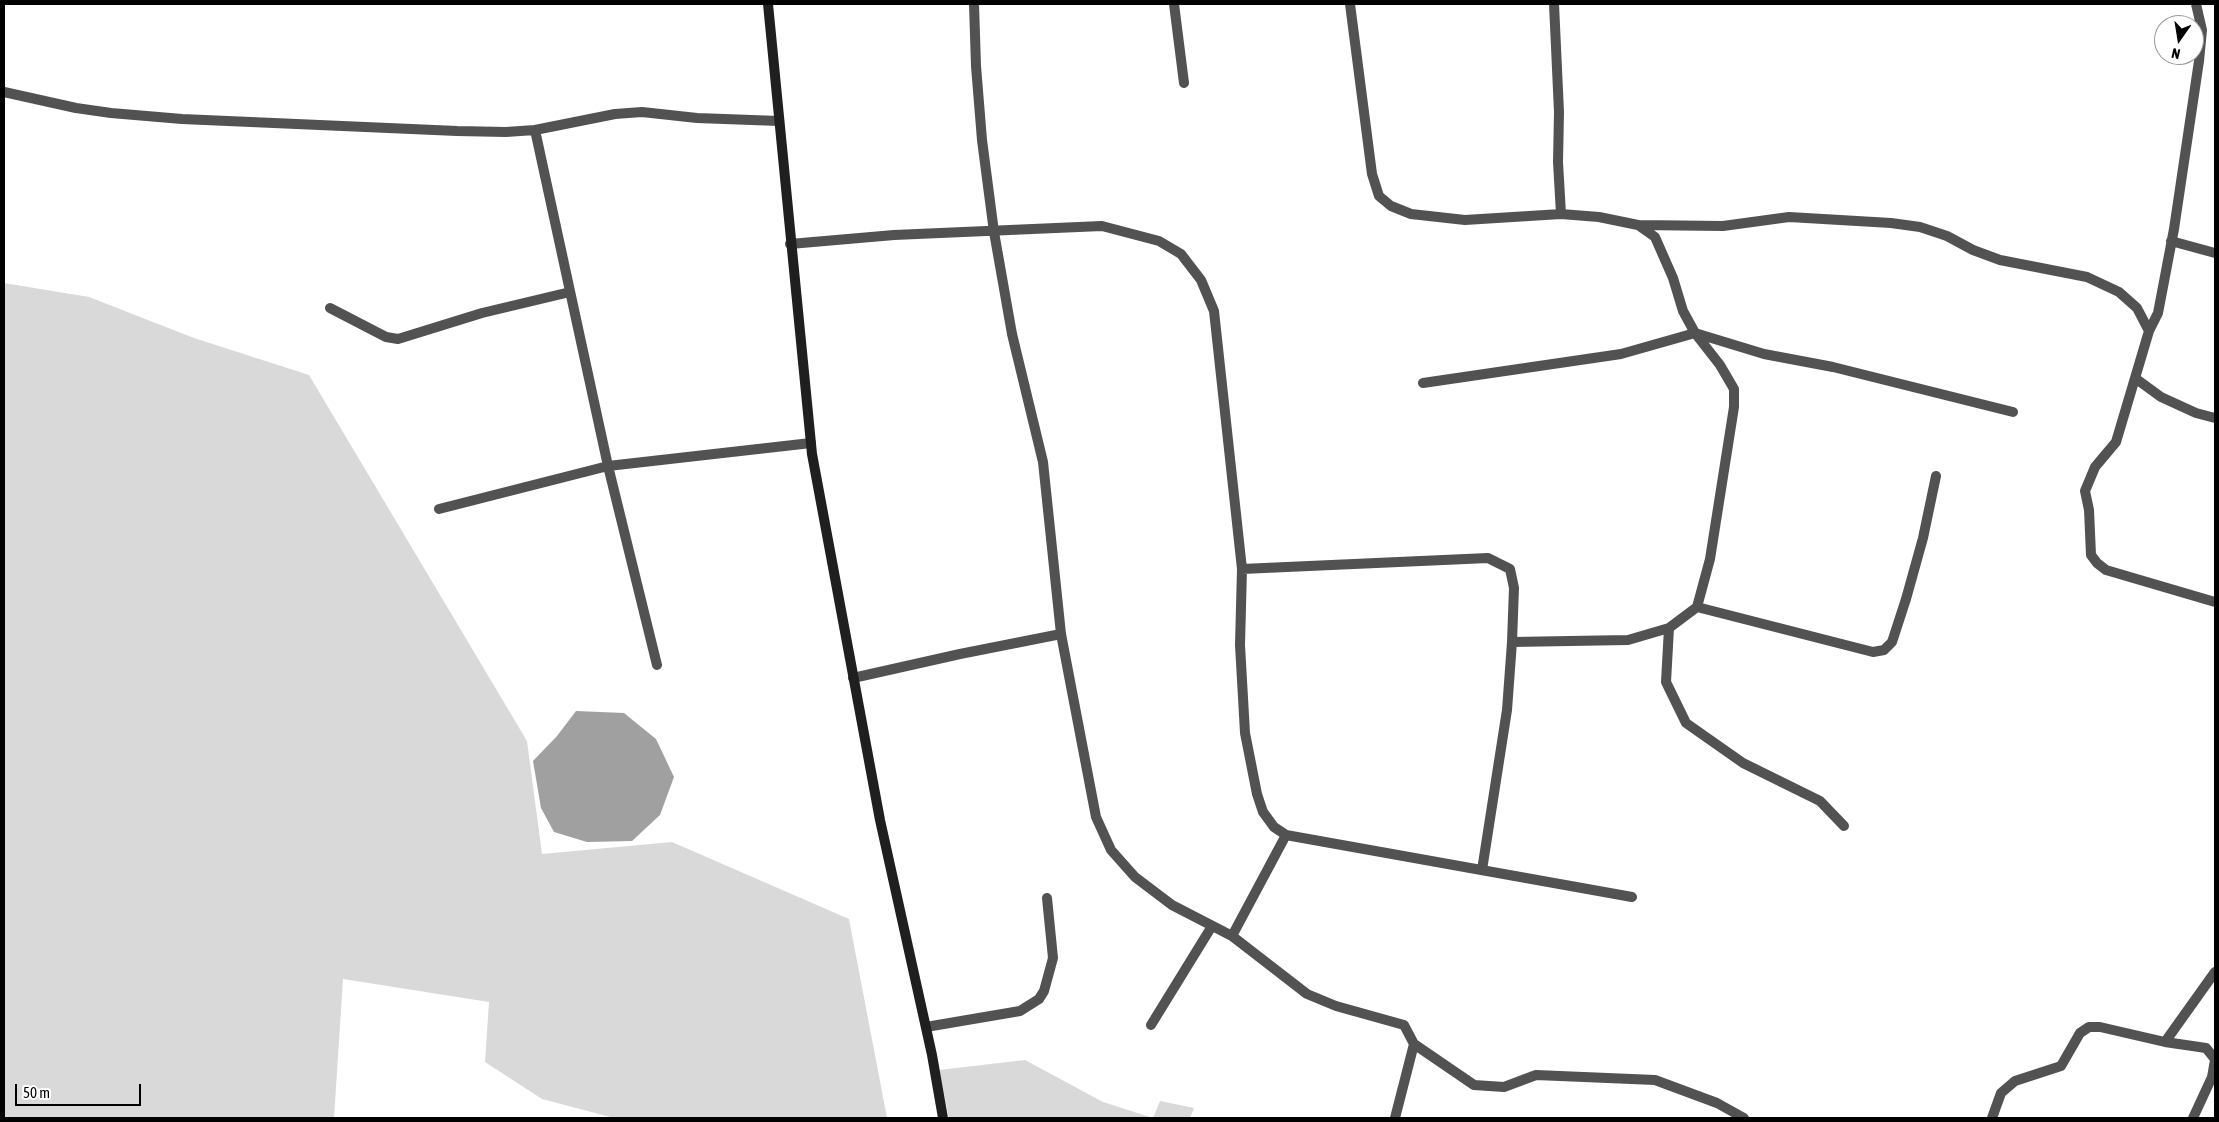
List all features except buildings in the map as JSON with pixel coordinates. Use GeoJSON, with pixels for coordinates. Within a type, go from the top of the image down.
{"type":"FeatureCollection","features":[{"type":"Feature","properties":{"kind":"street"},"geometry":{"type":"LineString","coordinates":[[768,4],[810,443],[823,523],[880,820],[926,1027],[943,1118]]}},
{"type":"Feature","properties":{"kind":"street"},"geometry":{"type":"LineString","coordinates":[[974,4],[981,121],[994,232],[1012,334],[1042,462],[1062,634],[1096,818],[1111,850],[1135,877],[1165,899],[1232,936],[1307,994],[1336,1006],[1404,1025],[1414,1044],[1474,1085],[1504,1087],[1536,1075],[1655,1080],[1717,1103],[1744,1118]]}},
{"type":"Feature","properties":{"kind":"street"},"geometry":{"type":"LineString","coordinates":[[1174,4],[1184,83]]}},
{"type":"Feature","properties":{"kind":"street"},"geometry":{"type":"LineString","coordinates":[[1350,4],[1372,174],[1379,196],[1391,206],[1411,214],[1466,220],[1561,214],[1638,225],[1723,226],[1789,217],[1890,223],[1920,227],[1947,236],[1973,250],[2000,260],[2087,277],[2119,292],[2137,308],[2149,331]]}},
{"type":"Feature","properties":{"kind":"street"},"geometry":{"type":"LineString","coordinates":[[1554,4],[1561,214]]}},
{"type":"Feature","properties":{"kind":"street"},"geometry":{"type":"LineString","coordinates":[[2196,4],[2202,30],[2171,241],[2158,313],[2149,331],[2116,442],[2095,467],[2086,491],[2089,510],[2091,555],[2106,570],[2215,602]]}},
{"type":"Feature","properties":{"kind":"street"},"geometry":{"type":"LineString","coordinates":[[4,92],[76,108],[182,119],[457,131],[535,130],[615,114],[642,112],[696,118],[779,121]]}},
{"type":"Feature","properties":{"kind":"street"},"geometry":{"type":"LineString","coordinates":[[535,130],[608,466],[657,665]]}},
{"type":"Feature","properties":{"kind":"street"},"geometry":{"type":"LineString","coordinates":[[1512,642],[1628,640],[1669,628],[1697,607],[1710,559],[1734,407],[1734,389],[1720,365],[1695,333],[1683,311],[1673,278],[1655,237],[1638,225]]}},
{"type":"Feature","properties":{"kind":"street"},"geometry":{"type":"LineString","coordinates":[[790,244],[894,236],[1102,226],[1159,241],[1181,254],[1201,280],[1214,311],[1242,569],[1240,645],[1245,733],[1257,794],[1263,812],[1274,827],[1286,834],[1632,897]]}},
{"type":"Feature","properties":{"kind":"street"},"geometry":{"type":"LineString","coordinates":[[2171,241],[2215,253]]}},
{"type":"Feature","properties":{"kind":"street"},"geometry":{"type":"LineString","coordinates":[[330,308],[386,337],[398,339],[482,313],[570,292]]}},
{"type":"Feature","properties":{"kind":"street"},"geometry":{"type":"LineString","coordinates":[[1423,383],[1621,354],[1695,333],[1764,354],[1833,367],[2013,412]]}},
{"type":"Feature","properties":{"kind":"street"},"geometry":{"type":"LineString","coordinates":[[2135,378],[2161,397],[2196,413],[2215,418]]}},
{"type":"Feature","properties":{"kind":"street"},"geometry":{"type":"LineString","coordinates":[[438,509],[608,466],[810,443]]}},
{"type":"Feature","properties":{"kind":"street"},"geometry":{"type":"LineString","coordinates":[[1697,607],[1858,649],[1873,652],[1884,650],[1892,642],[1906,599],[1923,538],[1936,476]]}},
{"type":"Feature","properties":{"kind":"street"},"geometry":{"type":"LineString","coordinates":[[1242,569],[1488,558],[1510,569],[1514,588],[1507,710],[1482,870]]}},
{"type":"Feature","properties":{"kind":"street"},"geometry":{"type":"LineString","coordinates":[[1669,628],[1666,682],[1686,722],[1743,763],[1820,801],[1844,826]]}},
{"type":"Feature","properties":{"kind":"street"},"geometry":{"type":"LineString","coordinates":[[853,678],[1062,634]]}},
{"type":"Feature","properties":{"kind":"street"},"geometry":{"type":"LineString","coordinates":[[1232,936],[1286,834]]}},
{"type":"Feature","properties":{"kind":"street"},"geometry":{"type":"LineString","coordinates":[[926,1027],[1020,1010],[1039,999],[1044,991],[1053,958],[1047,898]]}},
{"type":"Feature","properties":{"kind":"street"},"geometry":{"type":"LineString","coordinates":[[1151,1025],[1212,926]]}},
{"type":"Feature","properties":{"kind":"street"},"geometry":{"type":"LineString","coordinates":[[2166,1042],[2215,972]]}},
{"type":"Feature","properties":{"kind":"street"},"geometry":{"type":"LineString","coordinates":[[1992,1118],[2001,1093],[2015,1081],[2061,1066],[2080,1033],[2089,1027],[2206,1048],[2215,1059],[2212,1077],[2193,1118]]}},
{"type":"Feature","properties":{"kind":"street"},"geometry":{"type":"LineString","coordinates":[[1395,1118],[1414,1044]]}},
{"type":"Feature","properties":{"kind":"shaded area"},"geometry":{"type":"Polygon","coordinates":[[[4,283],[89,297],[194,338],[309,375],[527,741],[542,854],[672,842],[849,919],[887,1118],[614,1118],[542,1099],[485,1062],[489,1002],[343,979],[334,1118],[4,1118],[4,283]]]}},
{"type":"Feature","properties":{"kind":"shaded area"},"geometry":{"type":"Polygon","coordinates":[[[576,711],[624,713],[656,739],[674,777],[660,815],[632,841],[587,842],[554,832],[541,808],[533,761],[557,736],[576,711]]]}},
{"type":"Feature","properties":{"kind":"shaded area"},"geometry":{"type":"Polygon","coordinates":[[[1025,1060],[1103,1102],[1153,1118],[949,1118],[939,1070],[1025,1060]]]}},
{"type":"Feature","properties":{"kind":"shaded area"},"geometry":{"type":"Polygon","coordinates":[[[1160,1101],[1194,1108],[1190,1118],[1153,1118],[1160,1101]]]}}]}
